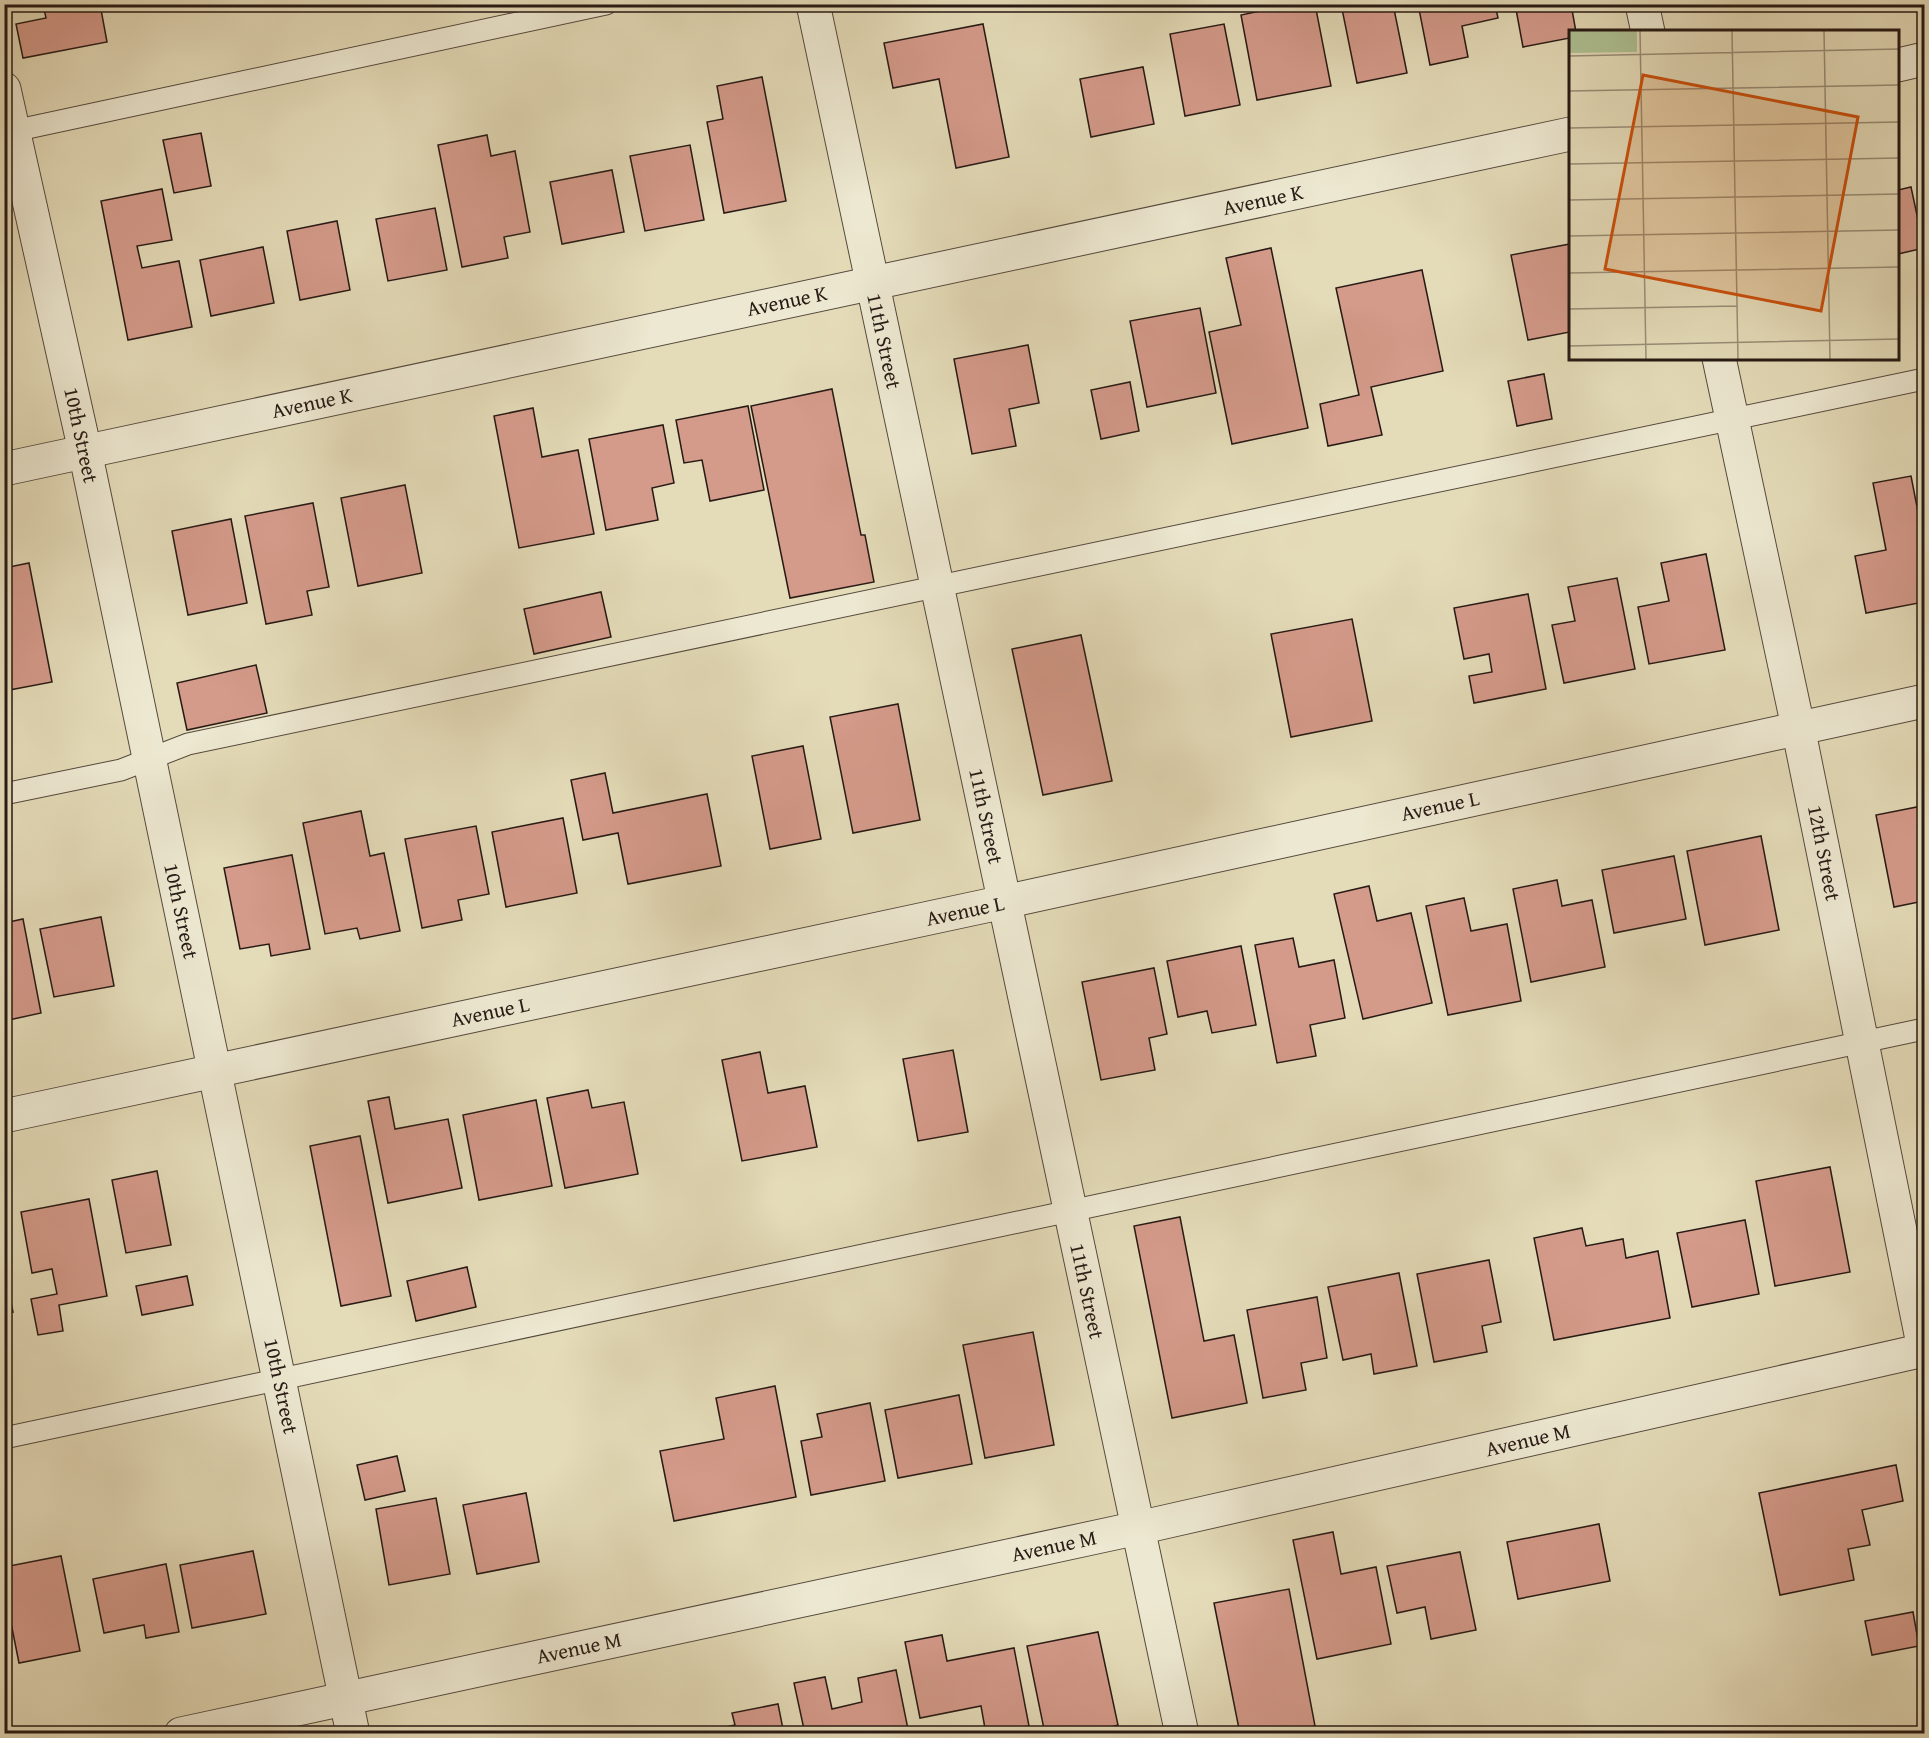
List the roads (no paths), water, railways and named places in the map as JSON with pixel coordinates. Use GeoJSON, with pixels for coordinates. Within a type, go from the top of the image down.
{"type":"FeatureCollection","features":[{"type":"Feature","properties":{"kind":"street","name":"11th Street"},"geometry":{"type":"LineString","coordinates":[[813,4],[1182,1734]]}},
{"type":"Feature","properties":{"kind":"street"},"geometry":{"type":"LineString","coordinates":[[1642,4],[1648,30]]}},
{"type":"Feature","properties":{"kind":"street"},"geometry":{"type":"LineString","coordinates":[[1899,65],[1924,59]]}},
{"type":"Feature","properties":{"kind":"street","name":"10th Street"},"geometry":{"type":"LineString","coordinates":[[4,89],[9,132],[85,451],[353,1734]]}},
{"type":"Feature","properties":{"kind":"street","name":"Avenue K"},"geometry":{"type":"LineString","coordinates":[[4,469],[1569,134]]}},
{"type":"Feature","properties":{"kind":"street","name":"12th Street"},"geometry":{"type":"LineString","coordinates":[[1719,360],[1798,727],[1924,1349]]}},
{"type":"Feature","properties":{"kind":"street","name":"Avenue L"},"geometry":{"type":"LineString","coordinates":[[4,1116],[1004,902],[1924,701]]}},
{"type":"Feature","properties":{"kind":"street","name":"Avenue M"},"geometry":{"type":"LineString","coordinates":[[181,1734],[1138,1528],[1924,1349]]}},
{"type":"Feature","properties":{"kind":"lane"},"geometry":{"type":"LineString","coordinates":[[9,132],[606,4]]}},
{"type":"Feature","properties":{"kind":"lane"},"geometry":{"type":"LineString","coordinates":[[4,794],[122,770],[188,744],[1924,379]]}},
{"type":"Feature","properties":{"kind":"lane"},"geometry":{"type":"LineString","coordinates":[[4,1438],[1924,1029]]}}]}
